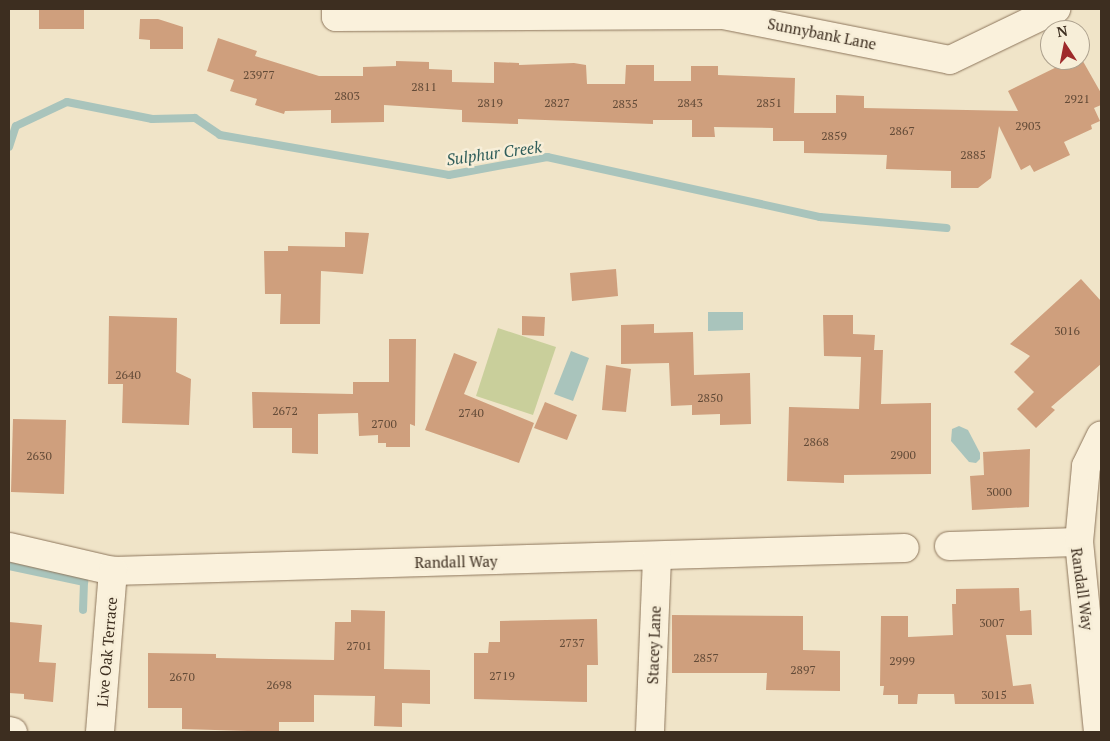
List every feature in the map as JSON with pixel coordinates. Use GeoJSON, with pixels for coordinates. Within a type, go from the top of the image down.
{"type":"FeatureCollection","features":[{"type":"Feature","properties":{"kind":"street","name":"Sunnybank Lane"},"geometry":{"type":"LineString","coordinates":[[336,13],[723,15],[814,20],[950,60],[1056,9]]}},
{"type":"Feature","properties":{"kind":"street"},"geometry":{"type":"LineString","coordinates":[[1079,542],[1086,466],[1101,435]]}},
{"type":"Feature","properties":{"kind":"street","name":"Randall Way"},"geometry":{"type":"LineString","coordinates":[[949,546],[1079,542],[1098,732]]}},
{"type":"Feature","properties":{"kind":"street","name":"Randall Way"},"geometry":{"type":"LineString","coordinates":[[9,547],[114,571],[658,557],[905,548]]}},
{"type":"Feature","properties":{"kind":"street","name":"Stacey Lane"},"geometry":{"type":"LineString","coordinates":[[650,732],[658,557]]}},
{"type":"Feature","properties":{"kind":"street","name":"Live Oak Terrace"},"geometry":{"type":"LineString","coordinates":[[100,732],[114,571]]}},
{"type":"Feature","properties":{"kind":"street"},"geometry":{"type":"LineString","coordinates":[[9,731],[13,732]]}},
{"type":"Feature","properties":{"kind":"green space"},"geometry":{"type":"Polygon","coordinates":[[[498,328],[556,347],[533,415],[476,396],[498,328]]]}},
{"type":"Feature","properties":{"kind":"water"},"geometry":{"type":"Polygon","coordinates":[[[708,312],[743,312],[743,330],[708,331],[708,312]]]}},
{"type":"Feature","properties":{"kind":"water"},"geometry":{"type":"Polygon","coordinates":[[[571,351],[589,358],[573,401],[554,394],[571,351]]]}},
{"type":"Feature","properties":{"kind":"water"},"geometry":{"type":"Polygon","coordinates":[[[959,426],[968,430],[980,453],[980,459],[976,463],[969,462],[951,441],[952,429],[959,426]]]}},
{"type":"Feature","properties":{"kind":"building"},"geometry":{"type":"Polygon","coordinates":[[[39,9],[84,9],[84,29],[39,29],[39,9]]]}},
{"type":"Feature","properties":{"kind":"building"},"geometry":{"type":"Polygon","coordinates":[[[140,19],[158,19],[183,27],[183,49],[150,49],[150,40],[139,39],[140,19]]]}},
{"type":"Feature","properties":{"kind":"building"},"geometry":{"type":"Polygon","coordinates":[[[218,38],[257,51],[255,56],[319,76],[363,76],[363,67],[396,66],[396,61],[429,62],[429,69],[452,70],[452,82],[494,83],[494,62],[519,63],[519,65],[574,63],[586,65],[587,84],[625,84],[626,65],[654,65],[654,81],[691,81],[691,66],[718,66],[718,75],[795,78],[794,113],[836,113],[836,95],[864,96],[864,108],[1018,111],[1008,91],[1051,70],[1088,70],[1101,93],[1101,105],[1094,108],[1100,121],[1091,125],[1092,129],[1064,142],[1070,155],[1034,172],[1030,165],[1021,170],[999,126],[991,178],[978,188],[951,188],[951,171],[886,169],[887,155],[804,153],[804,141],[773,141],[773,128],[714,127],[715,137],[692,137],[692,120],[653,120],[653,124],[518,119],[518,124],[462,122],[462,110],[384,105],[384,122],[331,123],[331,110],[285,111],[284,114],[255,105],[257,99],[230,91],[234,80],[207,71],[218,38]]]}},
{"type":"Feature","properties":{"kind":"building"},"geometry":{"type":"Polygon","coordinates":[[[345,232],[369,233],[363,274],[321,271],[320,324],[280,324],[281,294],[265,294],[264,251],[288,251],[288,246],[345,247],[345,232]]]}},
{"type":"Feature","properties":{"kind":"building"},"geometry":{"type":"Polygon","coordinates":[[[616,269],[618,296],[572,301],[570,273],[616,269]]]}},
{"type":"Feature","properties":{"kind":"building"},"geometry":{"type":"Polygon","coordinates":[[[1081,279],[1101,301],[1101,364],[1051,407],[1055,410],[1036,428],[1017,409],[1034,392],[1014,372],[1030,356],[1010,344],[1081,279]]]}},
{"type":"Feature","properties":{"kind":"building"},"geometry":{"type":"Polygon","coordinates":[[[823,315],[853,315],[853,334],[875,335],[874,350],[883,350],[881,404],[931,403],[931,474],[844,475],[844,483],[787,481],[789,407],[859,409],[861,357],[824,356],[823,315]]]}},
{"type":"Feature","properties":{"kind":"building"},"geometry":{"type":"Polygon","coordinates":[[[109,316],[177,318],[176,372],[191,379],[189,425],[122,423],[123,384],[108,384],[109,316]]]}},
{"type":"Feature","properties":{"kind":"building"},"geometry":{"type":"Polygon","coordinates":[[[522,316],[545,317],[544,336],[522,335],[522,316]]]}},
{"type":"Feature","properties":{"kind":"building"},"geometry":{"type":"Polygon","coordinates":[[[654,324],[654,333],[693,332],[694,375],[750,373],[751,424],[720,425],[720,414],[692,415],[692,405],[671,406],[669,363],[621,364],[621,325],[654,324]]]}},
{"type":"Feature","properties":{"kind":"building"},"geometry":{"type":"Polygon","coordinates":[[[389,339],[416,339],[415,426],[410,424],[410,447],[386,447],[386,443],[378,443],[378,435],[359,436],[358,413],[318,414],[318,454],[292,453],[292,428],[253,428],[252,392],[353,394],[353,382],[389,382],[389,339]]]}},
{"type":"Feature","properties":{"kind":"building"},"geometry":{"type":"Polygon","coordinates":[[[454,353],[477,362],[464,394],[534,423],[519,463],[425,430],[454,353]]]}},
{"type":"Feature","properties":{"kind":"building"},"geometry":{"type":"Polygon","coordinates":[[[606,365],[631,369],[626,412],[602,410],[606,365]]]}},
{"type":"Feature","properties":{"kind":"building"},"geometry":{"type":"Polygon","coordinates":[[[545,402],[577,415],[567,440],[534,428],[545,402]]]}},
{"type":"Feature","properties":{"kind":"building"},"geometry":{"type":"Polygon","coordinates":[[[13,419],[66,420],[64,494],[11,492],[13,419]]]}},
{"type":"Feature","properties":{"kind":"building"},"geometry":{"type":"Polygon","coordinates":[[[1030,449],[1029,507],[972,510],[970,476],[984,475],[983,452],[1030,449]]]}},
{"type":"Feature","properties":{"kind":"building"},"geometry":{"type":"Polygon","coordinates":[[[1019,588],[1020,611],[1031,610],[1032,635],[1006,635],[1013,686],[1031,684],[1034,704],[955,704],[954,694],[918,694],[917,704],[898,704],[898,695],[883,695],[884,686],[880,686],[881,616],[908,616],[908,637],[953,635],[952,604],[956,604],[956,589],[1019,588]]]}},
{"type":"Feature","properties":{"kind":"building"},"geometry":{"type":"Polygon","coordinates":[[[351,610],[385,611],[384,669],[430,670],[430,704],[402,703],[402,727],[374,726],[375,696],[314,695],[314,722],[279,722],[279,732],[182,729],[182,708],[148,708],[148,653],[216,654],[216,658],[334,660],[335,622],[351,622],[351,610]]]}},
{"type":"Feature","properties":{"kind":"building"},"geometry":{"type":"Polygon","coordinates":[[[672,615],[803,616],[803,650],[840,651],[840,691],[766,690],[767,673],[672,673],[672,615]]]}},
{"type":"Feature","properties":{"kind":"building"},"geometry":{"type":"Polygon","coordinates":[[[597,619],[598,665],[587,665],[587,702],[474,699],[474,653],[488,653],[489,642],[500,642],[500,621],[597,619]]]}},
{"type":"Feature","properties":{"kind":"building"},"geometry":{"type":"Polygon","coordinates":[[[9,622],[42,625],[39,662],[56,663],[53,702],[24,699],[24,694],[9,693],[9,622]]]}},
{"type":"Feature","properties":{"kind":"waterway","name":"Sulphur Creek"},"geometry":{"type":"LineString","coordinates":[[9,147],[16,126],[67,102],[152,119],[195,118],[220,135],[449,175],[547,157],[820,217],[947,228]]}},
{"type":"Feature","properties":{"kind":"waterway"},"geometry":{"type":"LineString","coordinates":[[9,566],[84,582],[83,610]]}}]}
